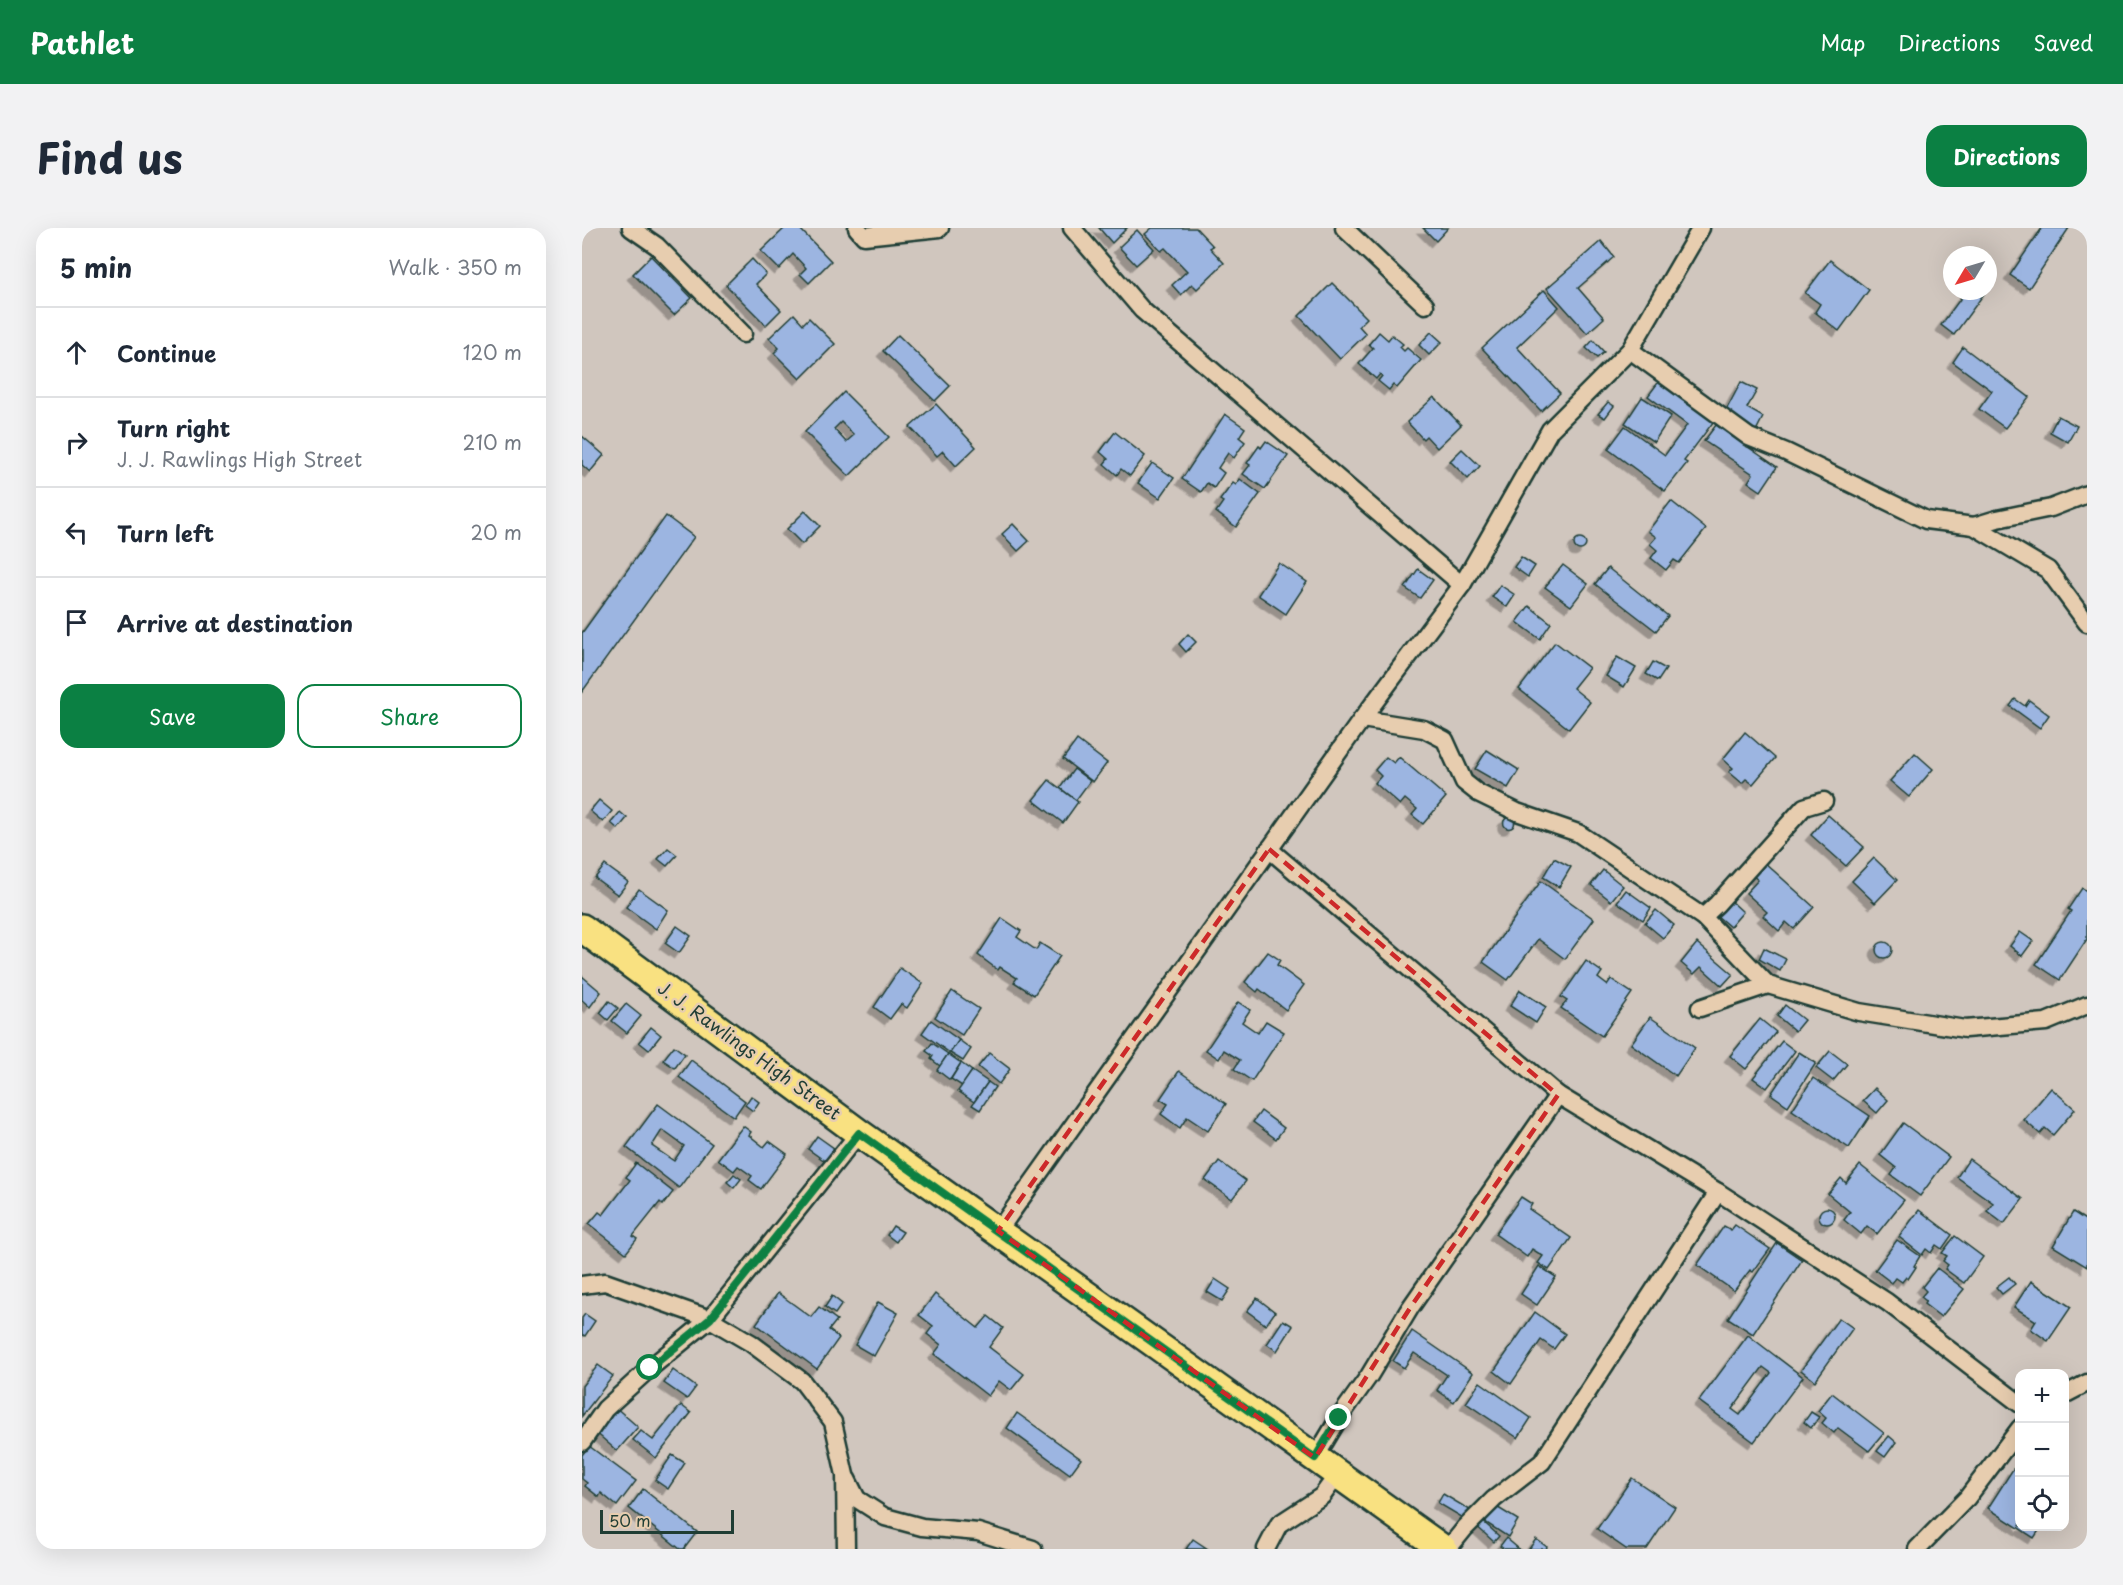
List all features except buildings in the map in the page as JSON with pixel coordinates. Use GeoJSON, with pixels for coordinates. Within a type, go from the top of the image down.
{"type":"FeatureCollection","features":[{"type":"Feature","properties":{"kind":"main road","name":"J. J. Rawlings High Street"},"geometry":{"type":"LineString","coordinates":[[582,928],[859,1133],[1443,1549]]}},
{"type":"Feature","properties":{"kind":"street"},"geometry":{"type":"LineString","coordinates":[[631,228],[657,246],[743,334]]}},
{"type":"Feature","properties":{"kind":"street"},"geometry":{"type":"LineString","coordinates":[[857,228],[864,236],[940,228]]}},
{"type":"Feature","properties":{"kind":"street"},"geometry":{"type":"LineString","coordinates":[[1072,228],[1142,310],[1462,585]]}},
{"type":"Feature","properties":{"kind":"street"},"geometry":{"type":"LineString","coordinates":[[1344,228],[1425,305]]}},
{"type":"Feature","properties":{"kind":"street"},"geometry":{"type":"LineString","coordinates":[[998,1231],[1362,719],[1462,585],[1550,430],[1630,350],[1701,228]]}},
{"type":"Feature","properties":{"kind":"street"},"geometry":{"type":"LineString","coordinates":[[1630,350],[1749,437],[1786,452],[1926,520],[1974,526],[2048,570],[2087,623]]}},
{"type":"Feature","properties":{"kind":"street"},"geometry":{"type":"LineString","coordinates":[[1974,526],[2051,508],[2087,494]]}},
{"type":"Feature","properties":{"kind":"street"},"geometry":{"type":"LineString","coordinates":[[1362,719],[1424,729],[1445,740],[1464,782],[1478,793],[1517,812],[1578,833],[1703,917],[1768,985],[1859,1012],[1965,1029],[2046,1022],[2087,1005]]}},
{"type":"Feature","properties":{"kind":"street"},"geometry":{"type":"LineString","coordinates":[[1703,917],[1804,807],[1824,801]]}},
{"type":"Feature","properties":{"kind":"street"},"geometry":{"type":"LineString","coordinates":[[1269,849],[1558,1095],[1718,1192],[1887,1302],[2015,1401]]}},
{"type":"Feature","properties":{"kind":"street"},"geometry":{"type":"LineString","coordinates":[[1700,1008],[1768,985]]}},
{"type":"Feature","properties":{"kind":"street"},"geometry":{"type":"LineString","coordinates":[[1315,1458],[1410,1308],[1558,1095]]}},
{"type":"Feature","properties":{"kind":"street"},"geometry":{"type":"LineString","coordinates":[[582,1442],[605,1410],[650,1368],[710,1319],[859,1133]]}},
{"type":"Feature","properties":{"kind":"street"},"geometry":{"type":"LineString","coordinates":[[1448,1549],[1494,1498],[1542,1462],[1718,1192]]}},
{"type":"Feature","properties":{"kind":"street"},"geometry":{"type":"LineString","coordinates":[[582,1285],[605,1282],[710,1319],[751,1343],[802,1381],[833,1422],[845,1476],[846,1549]]}},
{"type":"Feature","properties":{"kind":"street"},"geometry":{"type":"LineString","coordinates":[[2069,1392],[2087,1383]]}},
{"type":"Feature","properties":{"kind":"street"},"geometry":{"type":"LineString","coordinates":[[1917,1549],[1967,1498],[2015,1433]]}},
{"type":"Feature","properties":{"kind":"street"},"geometry":{"type":"LineString","coordinates":[[1266,1549],[1279,1524],[1322,1496],[1338,1474]]}},
{"type":"Feature","properties":{"kind":"street"},"geometry":{"type":"LineString","coordinates":[[845,1476],[857,1498],[885,1517],[922,1527],[978,1532],[1032,1549]]}},
{"type":"Feature","properties":{"kind":"highlighted area"},"geometry":{"type":"Polygon","coordinates":[[[1269,849],[1558,1095],[1410,1308],[1315,1458],[998,1231],[1269,849]]]}},
{"type":"Feature","properties":{"kind":"route"},"geometry":{"type":"LineString","coordinates":[[650,1368],[710,1319],[859,1133],[1315,1458],[1339,1418]]}}]}
